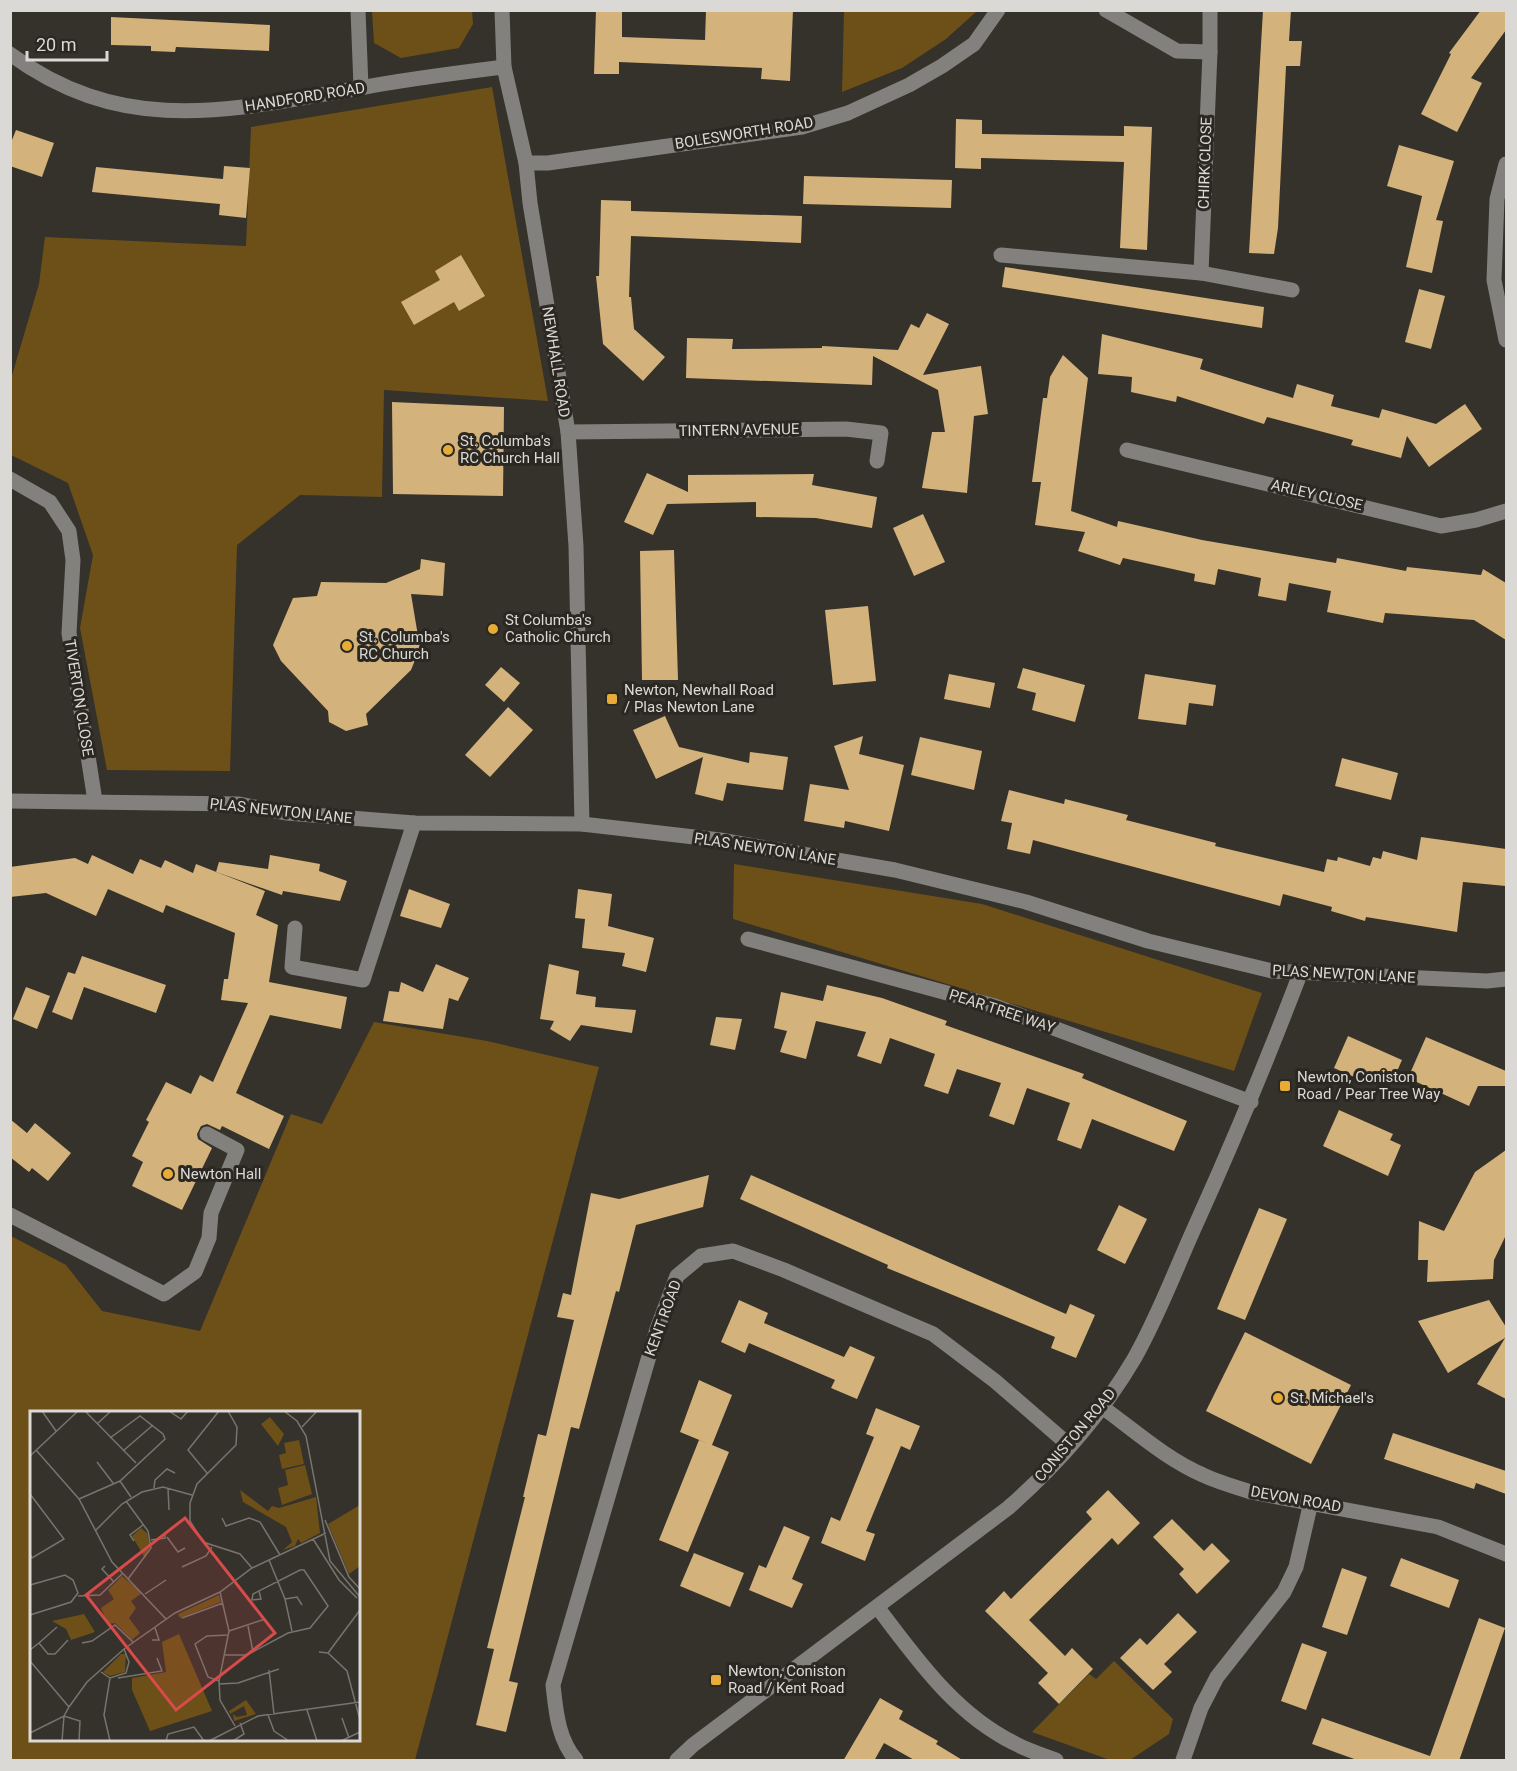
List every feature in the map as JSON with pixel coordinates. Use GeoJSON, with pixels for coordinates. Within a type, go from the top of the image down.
{"type":"FeatureCollection","features":[{"type":"Feature","properties":{"kind":"street"},"geometry":{"type":"LineString","coordinates":[[358,10],[361,87]]}},
{"type":"Feature","properties":{"kind":"street","name":"NEWHALL ROAD"},"geometry":{"type":"LineString","coordinates":[[502,10],[504,67],[526,164],[530,203],[568,432],[576,546],[582,824]]}},
{"type":"Feature","properties":{"kind":"street","name":"BOLESWORTH ROAD"},"geometry":{"type":"LineString","coordinates":[[526,164],[548,163],[802,127],[848,113],[909,85],[942,66],[974,44],[998,10]]}},
{"type":"Feature","properties":{"kind":"street"},"geometry":{"type":"LineString","coordinates":[[1106,10],[1176,51],[1210,52]]}},
{"type":"Feature","properties":{"kind":"street","name":"CHIRK CLOSE"},"geometry":{"type":"LineString","coordinates":[[1201,273],[1210,11]]}},
{"type":"Feature","properties":{"kind":"street","name":"HANDFORD ROAD"},"geometry":{"type":"LineString","coordinates":[[10,54],[42,77],[89,97],[135,107],[170,111],[260,106],[361,87],[504,67]]}},
{"type":"Feature","properties":{"kind":"street"},"geometry":{"type":"LineString","coordinates":[[1506,164],[1497,200],[1494,280],[1506,340]]}},
{"type":"Feature","properties":{"kind":"street"},"geometry":{"type":"LineString","coordinates":[[1001,255],[1201,273],[1292,290]]}},
{"type":"Feature","properties":{"kind":"street","name":"TINTERN AVENUE"},"geometry":{"type":"LineString","coordinates":[[568,432],[846,429],[881,434],[877,461]]}},
{"type":"Feature","properties":{"kind":"street","name":"ARLEY CLOSE"},"geometry":{"type":"LineString","coordinates":[[1127,450],[1441,526],[1476,520],[1506,511]]}},
{"type":"Feature","properties":{"kind":"street","name":"TIVERTON CLOSE"},"geometry":{"type":"LineString","coordinates":[[10,479],[50,502],[69,531],[73,560],[69,633],[95,801]]}},
{"type":"Feature","properties":{"kind":"street","name":"PLAS NEWTON LANE"},"geometry":{"type":"LineString","coordinates":[[10,801],[238,804],[287,813],[414,823],[582,824],[761,846],[896,870],[1026,902],[1148,940],[1272,971],[1487,981],[1506,979]]}},
{"type":"Feature","properties":{"kind":"street"},"geometry":{"type":"LineString","coordinates":[[295,928],[292,967],[363,980],[414,823]]}},
{"type":"Feature","properties":{"kind":"street","name":"PEAR TREE WAY"},"geometry":{"type":"LineString","coordinates":[[748,939],[994,1006],[1251,1102]]}},
{"type":"Feature","properties":{"kind":"street","name":"CONISTON ROAD"},"geometry":{"type":"LineString","coordinates":[[677,1761],[693,1745],[1008,1508],[1041,1479],[1102,1407],[1133,1359],[1158,1311],[1251,1102],[1300,974]]}},
{"type":"Feature","properties":{"kind":"street"},"geometry":{"type":"LineString","coordinates":[[10,1215],[164,1294],[195,1272],[210,1239],[211,1213],[237,1150],[207,1134]]}},
{"type":"Feature","properties":{"kind":"street","name":"KENT ROAD"},"geometry":{"type":"LineString","coordinates":[[576,1761],[567,1749],[556,1717],[553,1685],[657,1329],[677,1276],[701,1256],[733,1251],[784,1270],[933,1334],[995,1381],[1070,1446]]}},
{"type":"Feature","properties":{"kind":"street","name":"DEVON ROAD"},"geometry":{"type":"LineString","coordinates":[[1102,1407],[1201,1475],[1251,1492],[1438,1527],[1506,1554]]}},
{"type":"Feature","properties":{"kind":"street"},"geometry":{"type":"LineString","coordinates":[[1183,1761],[1201,1708],[1217,1677],[1284,1592],[1296,1567],[1311,1502]]}},
{"type":"Feature","properties":{"kind":"street"},"geometry":{"type":"LineString","coordinates":[[878,1608],[936,1683],[972,1716],[1013,1743],[1056,1761]]}},
{"type":"Feature","properties":{"kind":"shaded area"},"geometry":{"type":"Polygon","coordinates":[[[844,10],[977,11],[946,39],[902,68],[842,92],[844,10]]]}},
{"type":"Feature","properties":{"kind":"shaded area"},"geometry":{"type":"Polygon","coordinates":[[[372,11],[472,11],[473,24],[459,48],[401,58],[374,43],[372,11]]]}},
{"type":"Feature","properties":{"kind":"shaded area"},"geometry":{"type":"Polygon","coordinates":[[[492,87],[548,401],[384,390],[382,497],[300,495],[237,545],[230,771],[107,770],[80,628],[93,555],[68,483],[11,455],[10,382],[39,284],[45,237],[246,246],[251,127],[492,87]]]}},
{"type":"Feature","properties":{"kind":"shaded area"},"geometry":{"type":"Polygon","coordinates":[[[734,864],[982,904],[1262,993],[1234,1071],[733,919],[734,864]]]}},
{"type":"Feature","properties":{"kind":"shaded area"},"geometry":{"type":"Polygon","coordinates":[[[374,1022],[487,1041],[599,1067],[415,1760],[11,1760],[11,1236],[66,1265],[102,1311],[200,1331],[291,1114],[322,1124],[374,1022]]]}},
{"type":"Feature","properties":{"kind":"shaded area"},"geometry":{"type":"Polygon","coordinates":[[[1114,1661],[1173,1719],[1169,1734],[1130,1760],[1110,1760],[1032,1732],[1089,1674],[1096,1679],[1114,1661]]]}},
{"type":"Feature","properties":{"kind":"building"},"geometry":{"type":"Polygon","coordinates":[[[596,10],[622,10],[622,37],[705,40],[706,10],[793,10],[790,81],[761,79],[762,68],[619,62],[619,74],[594,74],[596,10]]]}},
{"type":"Feature","properties":{"kind":"building"},"geometry":{"type":"Polygon","coordinates":[[[1263,10],[1291,10],[1289,41],[1302,41],[1300,66],[1286,66],[1278,228],[1274,254],[1249,253],[1263,10]]]}},
{"type":"Feature","properties":{"kind":"building"},"geometry":{"type":"Polygon","coordinates":[[[1481,10],[1506,10],[1506,30],[1471,78],[1482,83],[1457,132],[1421,114],[1451,54],[1449,53],[1481,10]]]}},
{"type":"Feature","properties":{"kind":"building"},"geometry":{"type":"Polygon","coordinates":[[[111,17],[270,25],[269,51],[176,47],[175,52],[151,51],[151,46],[111,45],[111,17]]]}},
{"type":"Feature","properties":{"kind":"building"},"geometry":{"type":"Polygon","coordinates":[[[956,119],[982,120],[982,134],[1124,136],[1124,126],[1152,127],[1147,250],[1120,248],[1124,162],[981,158],[981,169],[955,168],[956,119]]]}},
{"type":"Feature","properties":{"kind":"building"},"geometry":{"type":"Polygon","coordinates":[[[16,130],[54,143],[42,177],[10,166],[10,145],[16,130]]]}},
{"type":"Feature","properties":{"kind":"building"},"geometry":{"type":"Polygon","coordinates":[[[1399,145],[1454,161],[1436,220],[1443,221],[1432,273],[1406,267],[1422,196],[1387,186],[1399,145]]]}},
{"type":"Feature","properties":{"kind":"building"},"geometry":{"type":"Polygon","coordinates":[[[224,166],[250,168],[246,218],[219,215],[220,204],[92,192],[96,167],[223,179],[224,166]]]}},
{"type":"Feature","properties":{"kind":"building"},"geometry":{"type":"Polygon","coordinates":[[[804,176],[952,180],[951,208],[803,204],[804,176]]]}},
{"type":"Feature","properties":{"kind":"building"},"geometry":{"type":"Polygon","coordinates":[[[601,200],[631,201],[631,211],[802,216],[801,243],[631,236],[629,297],[631,297],[634,329],[665,357],[643,381],[603,344],[596,276],[599,276],[601,200]]]}},
{"type":"Feature","properties":{"kind":"building"},"geometry":{"type":"Polygon","coordinates":[[[461,255],[485,296],[459,311],[454,302],[414,325],[401,302],[440,280],[435,271],[461,255]]]}},
{"type":"Feature","properties":{"kind":"building"},"geometry":{"type":"Polygon","coordinates":[[[1005,267],[1264,307],[1262,328],[1002,287],[1005,267]]]}},
{"type":"Feature","properties":{"kind":"building"},"geometry":{"type":"Polygon","coordinates":[[[1419,289],[1445,296],[1431,349],[1405,342],[1419,289]]]}},
{"type":"Feature","properties":{"kind":"building"},"geometry":{"type":"Polygon","coordinates":[[[927,313],[949,324],[923,375],[981,366],[988,414],[974,416],[967,493],[922,488],[932,432],[945,432],[938,390],[873,356],[872,385],[686,378],[687,338],[733,339],[732,349],[822,348],[822,346],[898,350],[911,324],[919,328],[927,313]]]}},
{"type":"Feature","properties":{"kind":"building"},"geometry":{"type":"Polygon","coordinates":[[[1102,334],[1203,359],[1200,369],[1293,398],[1297,384],[1334,395],[1331,406],[1379,418],[1382,409],[1436,424],[1465,404],[1482,429],[1429,467],[1407,436],[1401,458],[1351,445],[1353,440],[1267,417],[1264,424],[1177,396],[1176,402],[1131,392],[1132,377],[1098,374],[1102,334]]]}},
{"type":"Feature","properties":{"kind":"building"},"geometry":{"type":"Polygon","coordinates":[[[1063,355],[1088,378],[1071,511],[1117,527],[1118,521],[1202,540],[1336,563],[1337,558],[1406,571],[1407,567],[1481,575],[1483,569],[1506,583],[1506,640],[1474,620],[1385,613],[1383,623],[1327,612],[1331,591],[1289,583],[1286,601],[1258,596],[1261,578],[1218,569],[1215,585],[1194,581],[1195,574],[1123,558],[1120,565],[1078,551],[1085,532],[1035,525],[1041,482],[1032,482],[1043,398],[1047,398],[1050,377],[1063,355]]]}},
{"type":"Feature","properties":{"kind":"building","name":"St. Columba's RC Church Hall"},"geometry":{"type":"Polygon","coordinates":[[[392,402],[504,407],[503,496],[393,494],[392,402]]]}},
{"type":"Feature","properties":{"kind":"building"},"geometry":{"type":"Polygon","coordinates":[[[647,473],[688,492],[688,475],[814,474],[812,485],[877,497],[872,528],[816,518],[756,517],[756,502],[667,504],[653,535],[624,522],[647,473]]]}},
{"type":"Feature","properties":{"kind":"building"},"geometry":{"type":"Polygon","coordinates":[[[923,514],[945,562],[914,576],[893,528],[923,514]]]}},
{"type":"Feature","properties":{"kind":"building"},"geometry":{"type":"Polygon","coordinates":[[[674,550],[678,680],[642,680],[640,551],[674,550]]]}},
{"type":"Feature","properties":{"kind":"building","name":"St. Columba's RC Church"},"geometry":{"type":"Polygon","coordinates":[[[421,559],[445,563],[443,596],[411,594],[420,648],[411,670],[366,714],[368,725],[346,731],[329,722],[328,711],[281,661],[273,645],[293,598],[317,596],[321,582],[386,583],[420,569],[421,559]]]}},
{"type":"Feature","properties":{"kind":"building"},"geometry":{"type":"Polygon","coordinates":[[[868,606],[876,681],[833,685],[825,610],[868,606]]]}},
{"type":"Feature","properties":{"kind":"building"},"geometry":{"type":"Polygon","coordinates":[[[501,667],[520,683],[504,702],[485,685],[501,667]]]}},
{"type":"Feature","properties":{"kind":"building"},"geometry":{"type":"Polygon","coordinates":[[[1023,668],[1085,685],[1075,722],[1032,710],[1036,693],[1017,688],[1023,668]]]}},
{"type":"Feature","properties":{"kind":"building"},"geometry":{"type":"Polygon","coordinates":[[[949,674],[995,683],[990,708],[944,699],[949,674]]]}},
{"type":"Feature","properties":{"kind":"building"},"geometry":{"type":"Polygon","coordinates":[[[1145,674],[1216,685],[1213,706],[1189,703],[1186,725],[1138,719],[1145,674]]]}},
{"type":"Feature","properties":{"kind":"building"},"geometry":{"type":"Polygon","coordinates":[[[508,707],[533,730],[490,777],[465,755],[508,707]]]}},
{"type":"Feature","properties":{"kind":"building"},"geometry":{"type":"Polygon","coordinates":[[[665,716],[679,747],[749,763],[750,752],[788,757],[783,790],[727,783],[723,801],[695,794],[703,757],[656,779],[633,730],[665,716]]]}},
{"type":"Feature","properties":{"kind":"building"},"geometry":{"type":"Polygon","coordinates":[[[863,736],[859,754],[904,765],[889,831],[845,821],[844,828],[804,821],[810,784],[849,790],[834,746],[863,736]]]}},
{"type":"Feature","properties":{"kind":"building"},"geometry":{"type":"Polygon","coordinates":[[[920,737],[982,751],[974,790],[911,775],[920,737]]]}},
{"type":"Feature","properties":{"kind":"building"},"geometry":{"type":"Polygon","coordinates":[[[1342,758],[1398,773],[1391,800],[1335,786],[1342,758]]]}},
{"type":"Feature","properties":{"kind":"building"},"geometry":{"type":"Polygon","coordinates":[[[1009,790],[1064,804],[1065,799],[1128,815],[1126,820],[1216,843],[1215,846],[1324,872],[1327,859],[1337,861],[1338,857],[1370,866],[1373,857],[1381,859],[1383,851],[1417,860],[1421,837],[1506,849],[1506,886],[1463,882],[1457,932],[1366,917],[1365,921],[1331,911],[1332,907],[1283,894],[1280,906],[1033,840],[1030,854],[1007,849],[1012,823],[1001,821],[1009,790]]]}},
{"type":"Feature","properties":{"kind":"building"},"geometry":{"type":"Polygon","coordinates":[[[92,855],[133,874],[140,859],[161,868],[165,860],[193,873],[196,864],[265,891],[256,915],[278,925],[269,982],[347,997],[341,1029],[270,1015],[236,1093],[284,1116],[269,1149],[222,1126],[220,1130],[207,1124],[201,1126],[197,1134],[198,1139],[212,1148],[182,1210],[132,1186],[143,1162],[132,1156],[149,1122],[146,1120],[166,1082],[191,1094],[200,1075],[213,1082],[248,1003],[221,1000],[224,979],[228,979],[235,933],[166,905],[163,913],[108,889],[96,916],[46,893],[10,897],[10,867],[75,858],[88,864],[92,855]]]}},
{"type":"Feature","properties":{"kind":"building"},"geometry":{"type":"Polygon","coordinates":[[[270,855],[320,864],[319,871],[347,881],[340,901],[283,891],[282,895],[216,872],[219,862],[268,869],[270,855]]]}},
{"type":"Feature","properties":{"kind":"building"},"geometry":{"type":"Polygon","coordinates":[[[409,889],[450,904],[441,928],[400,916],[409,889]]]}},
{"type":"Feature","properties":{"kind":"building"},"geometry":{"type":"Polygon","coordinates":[[[578,889],[612,894],[608,926],[654,938],[646,972],[622,966],[625,953],[582,948],[585,919],[575,918],[578,889]]]}},
{"type":"Feature","properties":{"kind":"building"},"geometry":{"type":"Polygon","coordinates":[[[82,956],[166,985],[156,1013],[84,987],[72,1020],[52,1012],[68,972],[75,974],[82,956]]]}},
{"type":"Feature","properties":{"kind":"building"},"geometry":{"type":"Polygon","coordinates":[[[436,964],[469,978],[458,1001],[449,998],[443,1029],[383,1021],[389,991],[399,992],[401,982],[423,992],[436,964]]]}},
{"type":"Feature","properties":{"kind":"building"},"geometry":{"type":"Polygon","coordinates":[[[549,964],[579,971],[576,994],[596,997],[595,1007],[636,1010],[632,1033],[581,1025],[570,1041],[550,1029],[554,1021],[540,1019],[549,964]]]}},
{"type":"Feature","properties":{"kind":"building"},"geometry":{"type":"Polygon","coordinates":[[[827,985],[882,998],[947,1021],[945,1025],[1084,1074],[1082,1078],[1187,1121],[1174,1151],[1092,1119],[1081,1149],[1057,1140],[1070,1103],[1027,1088],[1014,1125],[989,1116],[1001,1083],[957,1069],[948,1094],[924,1086],[935,1054],[890,1038],[881,1064],[857,1056],[866,1032],[816,1021],[806,1059],[780,1052],[787,1031],[774,1028],[781,992],[823,1001],[827,985]]]}},
{"type":"Feature","properties":{"kind":"building"},"geometry":{"type":"Polygon","coordinates":[[[26,987],[50,996],[37,1029],[13,1019],[26,987]]]}},
{"type":"Feature","properties":{"kind":"building"},"geometry":{"type":"Polygon","coordinates":[[[716,1017],[742,1019],[735,1050],[710,1045],[716,1017]]]}},
{"type":"Feature","properties":{"kind":"building"},"geometry":{"type":"Polygon","coordinates":[[[1348,1036],[1402,1060],[1391,1085],[1371,1077],[1368,1083],[1334,1068],[1348,1036]]]}},
{"type":"Feature","properties":{"kind":"building"},"geometry":{"type":"Polygon","coordinates":[[[1426,1037],[1506,1071],[1506,1086],[1478,1086],[1469,1106],[1408,1078],[1426,1037]]]}},
{"type":"Feature","properties":{"kind":"building"},"geometry":{"type":"Polygon","coordinates":[[[1339,1110],[1393,1134],[1390,1140],[1401,1145],[1388,1176],[1323,1146],[1339,1110]]]}},
{"type":"Feature","properties":{"kind":"building"},"geometry":{"type":"Polygon","coordinates":[[[10,1119],[27,1133],[35,1123],[71,1153],[48,1181],[32,1168],[29,1172],[10,1157],[10,1119]]]}},
{"type":"Feature","properties":{"kind":"building"},"geometry":{"type":"Polygon","coordinates":[[[1506,1150],[1506,1235],[1494,1260],[1493,1279],[1427,1282],[1428,1260],[1418,1260],[1419,1221],[1444,1231],[1475,1172],[1506,1150]]]}},
{"type":"Feature","properties":{"kind":"building"},"geometry":{"type":"Polygon","coordinates":[[[709,1175],[703,1207],[636,1225],[579,1429],[571,1427],[509,1681],[518,1683],[506,1732],[476,1725],[494,1649],[487,1648],[525,1497],[523,1497],[538,1434],[546,1436],[574,1320],[557,1317],[563,1293],[571,1295],[591,1193],[619,1199],[709,1175]]]}},
{"type":"Feature","properties":{"kind":"building"},"geometry":{"type":"Polygon","coordinates":[[[751,1175],[1066,1314],[1070,1304],[1095,1315],[1076,1358],[1051,1348],[1055,1337],[887,1268],[888,1265],[740,1199],[751,1175]]]}},
{"type":"Feature","properties":{"kind":"building"},"geometry":{"type":"Polygon","coordinates":[[[1119,1205],[1147,1219],[1125,1264],[1097,1250],[1119,1205]]]}},
{"type":"Feature","properties":{"kind":"building"},"geometry":{"type":"Polygon","coordinates":[[[1259,1208],[1287,1219],[1245,1320],[1217,1309],[1259,1208]]]}},
{"type":"Feature","properties":{"kind":"building"},"geometry":{"type":"Polygon","coordinates":[[[739,1300],[768,1313],[764,1323],[844,1357],[850,1346],[875,1357],[857,1399],[831,1388],[835,1380],[749,1343],[745,1353],[721,1342],[739,1300]]]}},
{"type":"Feature","properties":{"kind":"building"},"geometry":{"type":"Polygon","coordinates":[[[1489,1300],[1506,1327],[1506,1399],[1477,1384],[1505,1338],[1448,1373],[1418,1321],[1489,1300]]]}},
{"type":"Feature","properties":{"kind":"building","name":"St. Michael's"},"geometry":{"type":"Polygon","coordinates":[[[1245,1332],[1351,1385],[1311,1464],[1206,1411],[1245,1332]]]}},
{"type":"Feature","properties":{"kind":"building"},"geometry":{"type":"Polygon","coordinates":[[[699,1380],[732,1395],[712,1445],[729,1452],[688,1552],[659,1540],[699,1440],[709,1444],[680,1432],[699,1380]]]}},
{"type":"Feature","properties":{"kind":"building"},"geometry":{"type":"Polygon","coordinates":[[[876,1408],[920,1426],[910,1450],[901,1446],[866,1531],[875,1534],[865,1561],[821,1543],[831,1517],[840,1521],[874,1437],[866,1434],[876,1408]]]}},
{"type":"Feature","properties":{"kind":"building"},"geometry":{"type":"Polygon","coordinates":[[[1393,1433],[1506,1471],[1506,1494],[1476,1483],[1474,1489],[1384,1459],[1393,1433]]]}},
{"type":"Feature","properties":{"kind":"building"},"geometry":{"type":"Polygon","coordinates":[[[1108,1490],[1140,1523],[1118,1545],[1112,1538],[1029,1620],[1065,1656],[1072,1648],[1093,1669],[1059,1704],[1038,1683],[1048,1673],[985,1611],[1004,1591],[1011,1599],[1092,1519],[1086,1512],[1108,1490]]]}},
{"type":"Feature","properties":{"kind":"building"},"geometry":{"type":"Polygon","coordinates":[[[1172,1519],[1204,1551],[1212,1543],[1230,1561],[1197,1594],[1179,1574],[1184,1569],[1153,1537],[1172,1519]]]}},
{"type":"Feature","properties":{"kind":"building"},"geometry":{"type":"Polygon","coordinates":[[[784,1526],[810,1537],[792,1579],[803,1584],[792,1608],[749,1590],[759,1565],[766,1568],[784,1526]]]}},
{"type":"Feature","properties":{"kind":"building"},"geometry":{"type":"Polygon","coordinates":[[[694,1553],[744,1573],[730,1607],[680,1586],[694,1553]]]}},
{"type":"Feature","properties":{"kind":"building"},"geometry":{"type":"Polygon","coordinates":[[[1401,1558],[1459,1580],[1449,1608],[1390,1586],[1401,1558]]]}},
{"type":"Feature","properties":{"kind":"building"},"geometry":{"type":"Polygon","coordinates":[[[1342,1568],[1367,1577],[1347,1635],[1322,1627],[1342,1568]]]}},
{"type":"Feature","properties":{"kind":"building"},"geometry":{"type":"Polygon","coordinates":[[[1178,1613],[1197,1632],[1164,1664],[1172,1672],[1153,1690],[1120,1658],[1140,1638],[1147,1645],[1178,1613]]]}},
{"type":"Feature","properties":{"kind":"building"},"geometry":{"type":"Polygon","coordinates":[[[1479,1618],[1505,1628],[1459,1761],[1360,1761],[1312,1744],[1322,1718],[1430,1756],[1479,1618]]]}},
{"type":"Feature","properties":{"kind":"building"},"geometry":{"type":"Polygon","coordinates":[[[1302,1643],[1327,1652],[1306,1710],[1281,1701],[1302,1643]]]}},
{"type":"Feature","properties":{"kind":"building"},"geometry":{"type":"Polygon","coordinates":[[[880,1698],[903,1711],[899,1719],[938,1741],[936,1744],[964,1761],[916,1761],[884,1743],[874,1761],[843,1761],[880,1698]]]}},
{"type":"Feature","properties":{"kind":"place","name":"St. Columba's RC Church Hall"},"geometry":{"type":"Point","coordinates":[448,450]}},
{"type":"Feature","properties":{"kind":"place","name":"St Columba's Catholic Church"},"geometry":{"type":"Point","coordinates":[493,629]}},
{"type":"Feature","properties":{"kind":"place","name":"St. Columba's RC Church"},"geometry":{"type":"Point","coordinates":[347,646]}},
{"type":"Feature","properties":{"kind":"place","name":"Newton, Newhall Road / Plas Newton Lane"},"geometry":{"type":"Point","coordinates":[612,699]}},
{"type":"Feature","properties":{"kind":"place","name":"Newton, Coniston Road / Pear Tree Way"},"geometry":{"type":"Point","coordinates":[1285,1086]}},
{"type":"Feature","properties":{"kind":"place","name":"Newton Hall"},"geometry":{"type":"Point","coordinates":[168,1174]}},
{"type":"Feature","properties":{"kind":"place","name":"St. Michael's"},"geometry":{"type":"Point","coordinates":[1278,1398]}},
{"type":"Feature","properties":{"kind":"place","name":"Newton, Coniston Road / Kent Road"},"geometry":{"type":"Point","coordinates":[716,1680]}}]}
